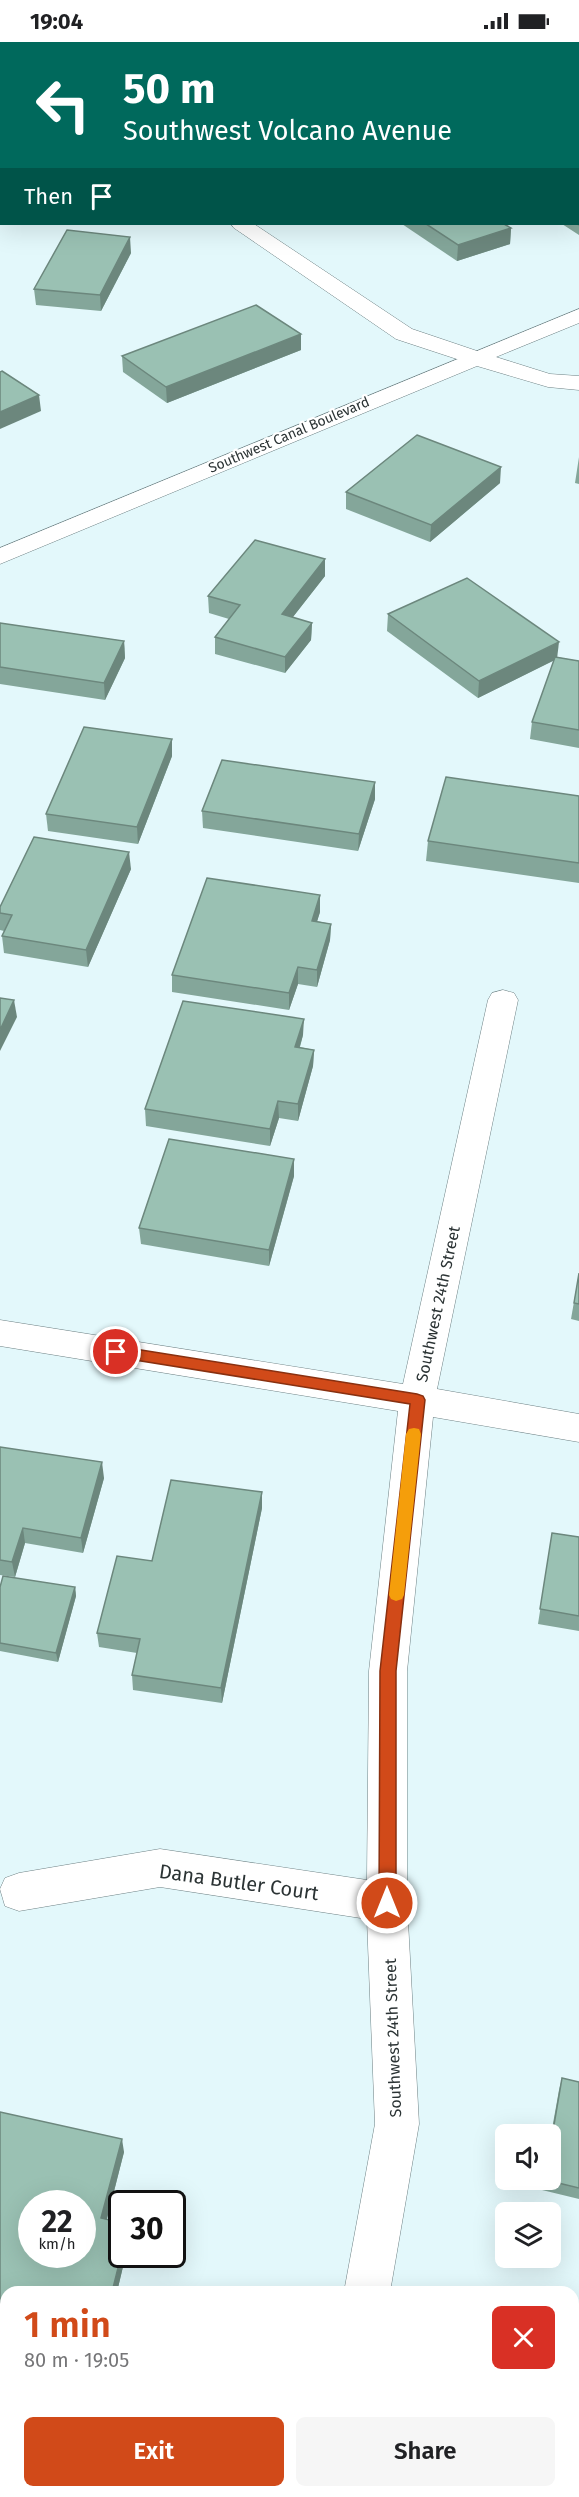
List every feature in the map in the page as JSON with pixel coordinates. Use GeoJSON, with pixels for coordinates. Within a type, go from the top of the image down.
{"type":"FeatureCollection","features":[{"type":"Feature","properties":{"kind":"street"},"geometry":{"type":"LineString","coordinates":[[242,225],[404,334],[548,380],[579,383]]}},
{"type":"Feature","properties":{"kind":"street","name":"Southwest Canal Boulevard"},"geometry":{"type":"LineString","coordinates":[[0,556],[579,315]]}},
{"type":"Feature","properties":{"kind":"street","name":"Southwest 24th Street"},"geometry":{"type":"LineString","coordinates":[[368,2286],[397,2124],[387,1903],[388,1671],[417,1400],[503,1000]]}},
{"type":"Feature","properties":{"kind":"street"},"geometry":{"type":"LineString","coordinates":[[0,1333],[579,1428]]}},
{"type":"Feature","properties":{"kind":"street","name":"Dana Butler Court"},"geometry":{"type":"LineString","coordinates":[[19,1892],[160,1868],[387,1903]]}},
{"type":"Feature","properties":{"kind":"building"},"geometry":{"type":"Polygon","coordinates":[[[428,225],[506,225],[511,228],[458,245],[428,225]]]}},
{"type":"Feature","properties":{"kind":"building"},"geometry":{"type":"Polygon","coordinates":[[[67,230],[130,237],[100,295],[34,289],[67,230]]]}},
{"type":"Feature","properties":{"kind":"building"},"geometry":{"type":"Polygon","coordinates":[[[256,305],[301,334],[166,387],[122,356],[256,305]]]}},
{"type":"Feature","properties":{"kind":"building"},"geometry":{"type":"Polygon","coordinates":[[[2,371],[39,395],[0,412],[0,372],[2,371]]]}},
{"type":"Feature","properties":{"kind":"building"},"geometry":{"type":"Polygon","coordinates":[[[417,435],[501,467],[431,525],[346,492],[417,435]]]}},
{"type":"Feature","properties":{"kind":"building"},"geometry":{"type":"Polygon","coordinates":[[[255,540],[325,559],[282,614],[312,623],[285,657],[215,637],[240,605],[208,596],[255,540]]]}},
{"type":"Feature","properties":{"kind":"building"},"geometry":{"type":"Polygon","coordinates":[[[467,578],[559,642],[479,681],[388,614],[467,578]]]}},
{"type":"Feature","properties":{"kind":"building"},"geometry":{"type":"Polygon","coordinates":[[[0,623],[124,641],[104,683],[0,667],[0,623]]]}},
{"type":"Feature","properties":{"kind":"building"},"geometry":{"type":"Polygon","coordinates":[[[555,657],[579,661],[579,730],[532,722],[555,657]]]}},
{"type":"Feature","properties":{"kind":"building"},"geometry":{"type":"Polygon","coordinates":[[[84,727],[172,739],[137,827],[46,814],[84,727]]]}},
{"type":"Feature","properties":{"kind":"building"},"geometry":{"type":"Polygon","coordinates":[[[222,760],[375,782],[359,834],[202,811],[222,760]]]}},
{"type":"Feature","properties":{"kind":"building"},"geometry":{"type":"Polygon","coordinates":[[[446,777],[579,796],[579,863],[428,841],[446,777]]]}},
{"type":"Feature","properties":{"kind":"building"},"geometry":{"type":"Polygon","coordinates":[[[34,837],[129,852],[86,950],[2,936],[12,915],[0,913],[0,907],[34,837]]]}},
{"type":"Feature","properties":{"kind":"building"},"geometry":{"type":"Polygon","coordinates":[[[207,878],[320,895],[312,921],[331,924],[317,970],[298,967],[289,993],[172,975],[207,878]]]}},
{"type":"Feature","properties":{"kind":"building"},"geometry":{"type":"Polygon","coordinates":[[[0,998],[14,1000],[0,1030],[0,998]]]}},
{"type":"Feature","properties":{"kind":"building"},"geometry":{"type":"Polygon","coordinates":[[[183,1001],[304,1019],[295,1047],[314,1050],[298,1104],[278,1101],[270,1129],[145,1109],[183,1001]]]}},
{"type":"Feature","properties":{"kind":"building"},"geometry":{"type":"Polygon","coordinates":[[[169,1139],[294,1159],[269,1250],[139,1228],[169,1139]]]}},
{"type":"Feature","properties":{"kind":"building"},"geometry":{"type":"Polygon","coordinates":[[[579,1273],[579,1304],[574,1303],[579,1273]]]}},
{"type":"Feature","properties":{"kind":"building"},"geometry":{"type":"Polygon","coordinates":[[[0,1447],[102,1462],[81,1538],[23,1528],[12,1562],[0,1560],[0,1447]]]}},
{"type":"Feature","properties":{"kind":"building"},"geometry":{"type":"Polygon","coordinates":[[[171,1480],[262,1492],[221,1688],[132,1675],[140,1639],[97,1633],[117,1556],[152,1561],[171,1480]]]}},
{"type":"Feature","properties":{"kind":"building"},"geometry":{"type":"Polygon","coordinates":[[[552,1533],[579,1537],[579,1616],[540,1609],[552,1533]]]}},
{"type":"Feature","properties":{"kind":"building"},"geometry":{"type":"Polygon","coordinates":[[[3,1576],[75,1587],[56,1653],[0,1643],[0,1587],[3,1576]]]}},
{"type":"Feature","properties":{"kind":"building"},"geometry":{"type":"Polygon","coordinates":[[[562,2078],[579,2082],[579,2188],[561,2184],[561,2124],[554,2124],[562,2078]]]}},
{"type":"Feature","properties":{"kind":"building"},"geometry":{"type":"Polygon","coordinates":[[[0,2112],[122,2139],[101,2218],[108,2220],[108,2268],[118,2268],[114,2286],[0,2286],[0,2112]]]}},
{"type":"Feature","properties":{"kind":"slow traffic"},"geometry":{"type":"LineString","coordinates":[[396,1595],[414,1434]]}},
{"type":"Feature","properties":{"kind":"route"},"geometry":{"type":"LineString","coordinates":[[116,1352],[417,1400],[388,1671],[387,1903]]}}]}
